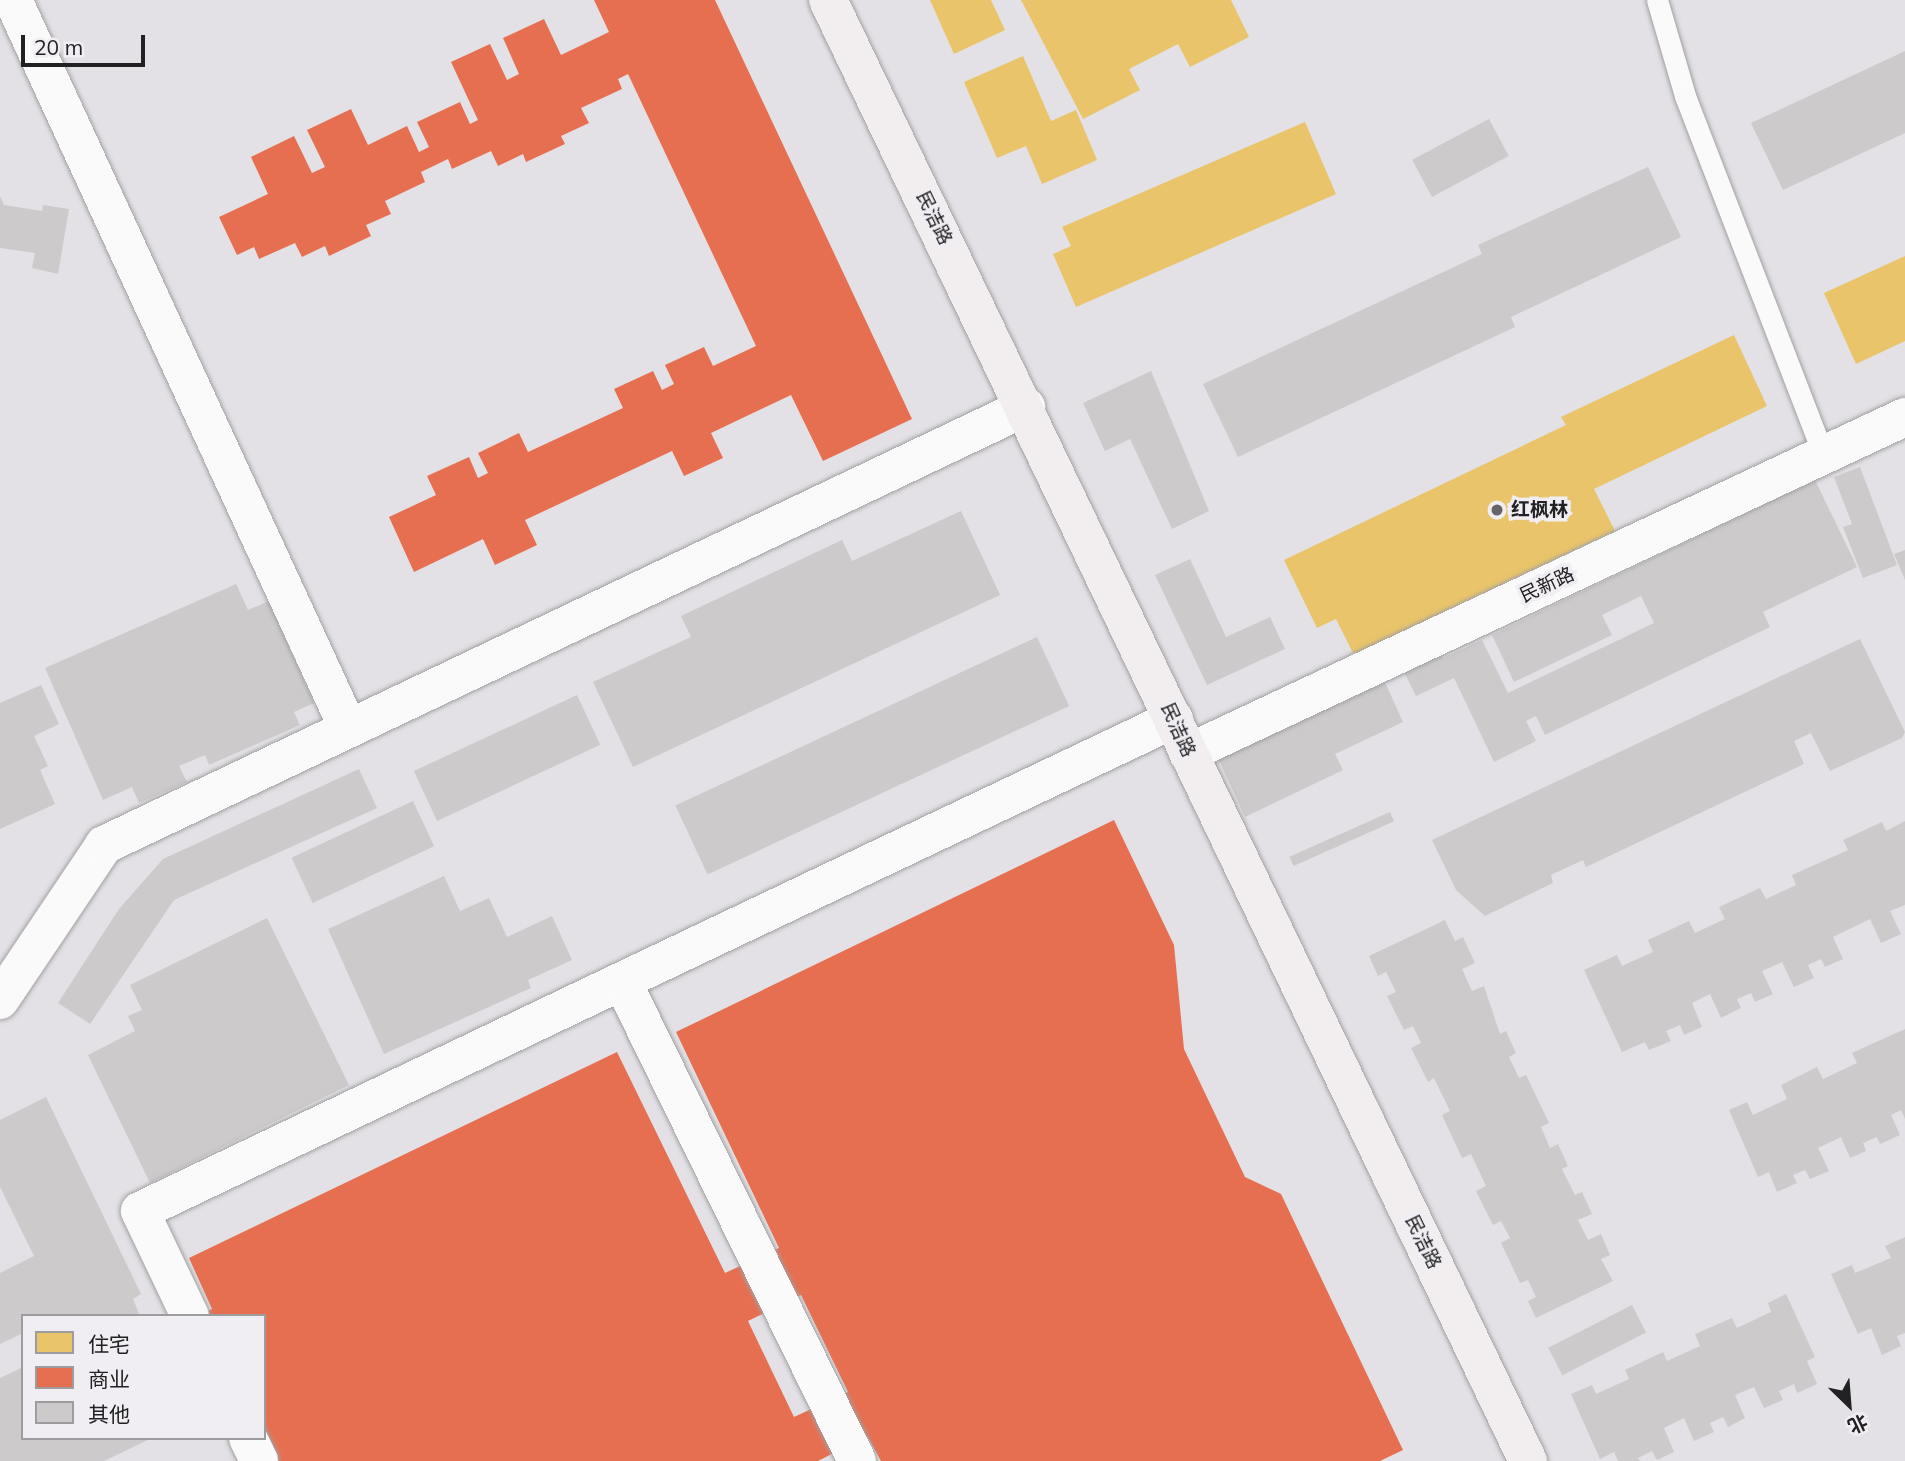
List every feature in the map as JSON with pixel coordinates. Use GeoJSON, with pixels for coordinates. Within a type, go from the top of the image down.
{"type":"FeatureCollection","features":[{"type":"Feature","properties":{"kind":"street"},"geometry":{"type":"LineString","coordinates":[[13,0],[348,728]]}},
{"type":"Feature","properties":{"kind":"street","name":"民洁路"},"geometry":{"type":"LineString","coordinates":[[828,0],[1026,407],[1528,1461]]}},
{"type":"Feature","properties":{"kind":"street"},"geometry":{"type":"LineString","coordinates":[[0,1000],[104,845],[1026,407]]}},
{"type":"Feature","properties":{"kind":"street","name":"民新路"},"geometry":{"type":"LineString","coordinates":[[189,1314],[140,1211],[622,981],[1824,456],[1905,418]]}},
{"type":"Feature","properties":{"kind":"street"},"geometry":{"type":"LineString","coordinates":[[622,981],[857,1461]]}},
{"type":"Feature","properties":{"kind":"street"},"geometry":{"type":"LineString","coordinates":[[249,1440],[259,1461]]}},
{"type":"Feature","properties":{"kind":"lane"},"geometry":{"type":"LineString","coordinates":[[1657,0],[1685,96],[1824,456]]}},
{"type":"Feature","properties":{"kind":"building: 住宅"},"geometry":{"type":"Polygon","coordinates":[[[930,0],[991,0],[1005,30],[954,54],[930,0]]]}},
{"type":"Feature","properties":{"kind":"building: 住宅"},"geometry":{"type":"Polygon","coordinates":[[[1021,0],[1231,0],[1249,37],[1190,67],[1178,44],[1129,69],[1140,90],[1083,119],[1021,0]]]}},
{"type":"Feature","properties":{"kind":"building: 住宅"},"geometry":{"type":"Polygon","coordinates":[[[1023,56],[1051,121],[1076,110],[1097,160],[1042,184],[1026,146],[997,158],[964,82],[1023,56]]]}},
{"type":"Feature","properties":{"kind":"building: 住宅"},"geometry":{"type":"Polygon","coordinates":[[[1305,122],[1336,194],[1076,307],[1053,254],[1071,246],[1062,227],[1305,122]]]}},
{"type":"Feature","properties":{"kind":"building: 住宅"},"geometry":{"type":"Polygon","coordinates":[[[1905,256],[1905,341],[1856,364],[1824,293],[1905,256]]]}},
{"type":"Feature","properties":{"kind":"building: 住宅","name":"红枫林"},"geometry":{"type":"Polygon","coordinates":[[[1734,335],[1767,406],[1594,489],[1615,531],[1354,655],[1336,619],[1317,628],[1284,560],[1566,425],[1561,417],[1734,335]]]}},
{"type":"Feature","properties":{"kind":"building: 商业"},"geometry":{"type":"Polygon","coordinates":[[[594,0],[715,0],[912,419],[823,461],[791,395],[711,433],[723,458],[684,476],[672,451],[525,520],[537,545],[495,565],[483,539],[414,572],[389,517],[436,495],[427,476],[469,457],[478,478],[488,473],[478,453],[519,433],[528,452],[623,408],[614,389],[653,371],[662,390],[674,384],[665,365],[704,347],[713,366],[756,346],[628,74],[618,79],[622,89],[581,108],[589,123],[561,136],[565,144],[526,162],[523,154],[498,166],[491,151],[452,169],[448,159],[421,172],[425,182],[385,201],[391,214],[366,225],[371,236],[329,256],[325,246],[302,257],[295,243],[259,259],[254,247],[237,255],[219,217],[268,194],[251,157],[294,136],[312,173],[325,167],[307,130],[351,109],[368,145],[407,126],[419,152],[429,147],[417,122],[460,102],[470,124],[478,120],[451,62],[490,44],[507,80],[519,74],[503,38],[544,19],[561,55],[609,32],[594,0]]]}},
{"type":"Feature","properties":{"kind":"building: 商业"},"geometry":{"type":"Polygon","coordinates":[[[1114,820],[1174,945],[1184,1049],[1245,1177],[1281,1194],[1403,1450],[1380,1461],[881,1461],[867,1436],[818,1461],[265,1461],[266,1314],[201,1314],[212,1309],[189,1258],[617,1052],[725,1273],[779,1248],[676,1032],[1114,820]],[[801,1295],[748,1321],[794,1417],[848,1392],[801,1295]]]}},
{"type":"Feature","properties":{"kind":"building: 其他"},"geometry":{"type":"Polygon","coordinates":[[[1905,51],[1905,133],[1783,190],[1751,123],[1905,51]]]}},
{"type":"Feature","properties":{"kind":"building: 其他"},"geometry":{"type":"Polygon","coordinates":[[[1489,119],[1509,156],[1432,197],[1412,160],[1489,119]]]}},
{"type":"Feature","properties":{"kind":"building: 其他"},"geometry":{"type":"Polygon","coordinates":[[[1648,167],[1681,237],[1511,317],[1515,327],[1238,457],[1203,384],[1482,254],[1478,245],[1648,167]]]}},
{"type":"Feature","properties":{"kind":"building: 其他"},"geometry":{"type":"Polygon","coordinates":[[[0,196],[4,205],[42,211],[43,205],[69,209],[58,274],[32,268],[35,253],[0,248],[0,196]]]}},
{"type":"Feature","properties":{"kind":"building: 其他"},"geometry":{"type":"Polygon","coordinates":[[[1151,371],[1209,511],[1172,529],[1130,439],[1105,451],[1083,403],[1151,371]]]}},
{"type":"Feature","properties":{"kind":"building: 其他"},"geometry":{"type":"Polygon","coordinates":[[[1860,467],[1897,565],[1863,578],[1843,527],[1852,524],[1834,477],[1860,467]]]}},
{"type":"Feature","properties":{"kind":"building: 其他"},"geometry":{"type":"Polygon","coordinates":[[[1815,480],[1857,567],[1763,612],[1770,627],[1545,735],[1536,716],[1526,721],[1536,741],[1494,762],[1454,678],[1416,696],[1402,668],[1440,650],[1443,658],[1482,640],[1508,693],[1654,623],[1641,596],[1602,615],[1612,635],[1514,682],[1492,635],[1815,480]]]}},
{"type":"Feature","properties":{"kind":"building: 其他"},"geometry":{"type":"Polygon","coordinates":[[[961,511],[1000,595],[633,767],[593,682],[691,637],[681,616],[842,540],[852,561],[961,511]]]}},
{"type":"Feature","properties":{"kind":"building: 其他"},"geometry":{"type":"Polygon","coordinates":[[[1905,550],[1905,580],[1894,554],[1905,550]]]}},
{"type":"Feature","properties":{"kind":"building: 其他"},"geometry":{"type":"Polygon","coordinates":[[[1190,559],[1226,637],[1270,617],[1285,649],[1207,685],[1155,575],[1190,559]]]}},
{"type":"Feature","properties":{"kind":"building: 其他"},"geometry":{"type":"Polygon","coordinates":[[[236,584],[248,610],[269,601],[314,703],[294,712],[300,725],[209,765],[205,755],[179,766],[187,782],[139,803],[132,787],[103,800],[45,668],[236,584]]]}},
{"type":"Feature","properties":{"kind":"building: 其他"},"geometry":{"type":"Polygon","coordinates":[[[1037,637],[1069,706],[708,875],[675,806],[1037,637]]]}},
{"type":"Feature","properties":{"kind":"building: 其他"},"geometry":{"type":"Polygon","coordinates":[[[1860,639],[1905,732],[1902,738],[1830,771],[1811,733],[1794,741],[1804,764],[1586,867],[1583,860],[1551,875],[1553,883],[1485,916],[1456,890],[1432,840],[1860,639]]]}},
{"type":"Feature","properties":{"kind":"building: 其他"},"geometry":{"type":"Polygon","coordinates":[[[1383,678],[1403,722],[1335,754],[1343,770],[1245,817],[1217,756],[1383,678]]]}},
{"type":"Feature","properties":{"kind":"building: 其他"},"geometry":{"type":"Polygon","coordinates":[[[41,685],[59,724],[34,736],[48,766],[40,770],[55,804],[0,829],[0,703],[41,685]]]}},
{"type":"Feature","properties":{"kind":"building: 其他"},"geometry":{"type":"Polygon","coordinates":[[[577,695],[600,745],[437,821],[414,771],[577,695]]]}},
{"type":"Feature","properties":{"kind":"building: 其他"},"geometry":{"type":"Polygon","coordinates":[[[359,769],[377,808],[174,900],[90,1024],[58,1003],[119,909],[163,859],[359,769]]]}},
{"type":"Feature","properties":{"kind":"building: 其他"},"geometry":{"type":"Polygon","coordinates":[[[413,801],[434,846],[313,903],[292,858],[413,801]]]}},
{"type":"Feature","properties":{"kind":"building: 其他"},"geometry":{"type":"Polygon","coordinates":[[[1390,812],[1394,821],[1294,866],[1290,857],[1390,812]]]}},
{"type":"Feature","properties":{"kind":"building: 其他"},"geometry":{"type":"Polygon","coordinates":[[[1905,821],[1905,905],[1890,911],[1901,934],[1881,943],[1870,919],[1833,937],[1843,959],[1825,967],[1821,959],[1808,965],[1814,978],[1794,987],[1782,962],[1762,971],[1773,994],[1755,1002],[1751,993],[1737,999],[1741,1008],[1721,1018],[1710,994],[1692,1003],[1702,1027],[1684,1035],[1680,1025],[1666,1031],[1671,1041],[1649,1050],[1645,1042],[1622,1052],[1584,970],[1617,955],[1622,966],[1653,952],[1648,940],[1689,921],[1695,933],[1725,919],[1719,907],[1760,888],[1766,899],[1796,885],[1792,875],[1848,850],[1843,840],[1882,822],[1886,831],[1905,821]]]}},
{"type":"Feature","properties":{"kind":"building: 其他"},"geometry":{"type":"Polygon","coordinates":[[[444,876],[460,911],[489,898],[507,937],[552,916],[572,960],[528,980],[531,988],[384,1054],[328,929],[444,876]]]}},
{"type":"Feature","properties":{"kind":"building: 其他"},"geometry":{"type":"Polygon","coordinates":[[[267,918],[349,1085],[150,1183],[88,1055],[135,1031],[128,1016],[142,1010],[130,985],[267,918]]]}},
{"type":"Feature","properties":{"kind":"building: 其他"},"geometry":{"type":"Polygon","coordinates":[[[1445,920],[1455,941],[1463,937],[1475,963],[1462,969],[1472,991],[1484,986],[1500,1034],[1506,1031],[1516,1053],[1509,1057],[1519,1078],[1526,1075],[1549,1123],[1541,1127],[1550,1148],[1558,1144],[1568,1166],[1562,1169],[1575,1195],[1582,1192],[1592,1214],[1578,1220],[1588,1240],[1601,1234],[1610,1255],[1601,1259],[1613,1281],[1536,1318],[1528,1301],[1536,1297],[1528,1280],[1520,1283],[1501,1243],[1510,1238],[1501,1221],[1493,1225],[1476,1191],[1486,1186],[1471,1154],[1462,1158],[1442,1115],[1450,1111],[1434,1078],[1428,1082],[1411,1048],[1421,1043],[1413,1026],[1404,1030],[1387,996],[1396,992],[1386,972],[1378,976],[1369,956],[1445,920]]]}},
{"type":"Feature","properties":{"kind":"building: 其他"},"geometry":{"type":"Polygon","coordinates":[[[1905,1029],[1905,1119],[1901,1110],[1891,1115],[1900,1135],[1880,1144],[1877,1137],[1863,1143],[1866,1151],[1850,1158],[1841,1137],[1818,1148],[1829,1171],[1810,1179],[1805,1170],[1793,1175],[1797,1183],[1777,1192],[1769,1172],[1758,1177],[1729,1110],[1747,1102],[1753,1115],[1787,1099],[1781,1085],[1817,1067],[1823,1079],[1857,1063],[1852,1053],[1905,1029]]]}},
{"type":"Feature","properties":{"kind":"building: 其他"},"geometry":{"type":"Polygon","coordinates":[[[46,1097],[141,1294],[133,1299],[139,1314],[21,1314],[21,1334],[0,1344],[0,1273],[34,1256],[0,1187],[0,1120],[46,1097]]]}},
{"type":"Feature","properties":{"kind":"building: 其他"},"geometry":{"type":"Polygon","coordinates":[[[1905,1237],[1905,1333],[1897,1336],[1901,1346],[1882,1355],[1871,1328],[1858,1334],[1831,1274],[1852,1265],[1855,1273],[1891,1258],[1885,1246],[1905,1237]]]}},
{"type":"Feature","properties":{"kind":"building: 其他"},"geometry":{"type":"Polygon","coordinates":[[[1786,1294],[1815,1357],[1807,1361],[1817,1384],[1797,1393],[1794,1384],[1779,1391],[1783,1400],[1764,1408],[1754,1387],[1735,1395],[1745,1418],[1728,1427],[1723,1417],[1710,1423],[1714,1432],[1694,1441],[1684,1418],[1664,1428],[1674,1452],[1657,1460],[1652,1451],[1638,1458],[1640,1461],[1618,1461],[1614,1452],[1600,1459],[1571,1394],[1592,1385],[1596,1394],[1629,1379],[1625,1370],[1663,1352],[1667,1361],[1700,1346],[1695,1334],[1732,1318],[1737,1328],[1771,1312],[1768,1303],[1786,1294]]]}},
{"type":"Feature","properties":{"kind":"building: 其他"},"geometry":{"type":"Polygon","coordinates":[[[1632,1305],[1646,1333],[1562,1375],[1548,1348],[1632,1305]]]}},
{"type":"Feature","properties":{"kind":"building: 其他"},"geometry":{"type":"Polygon","coordinates":[[[21,1368],[21,1440],[148,1440],[104,1461],[0,1461],[0,1378],[21,1368]]]}},
{"type":"Feature","properties":{"kind":"place","name":"红枫林"},"geometry":{"type":"Point","coordinates":[1497,510]}}]}
